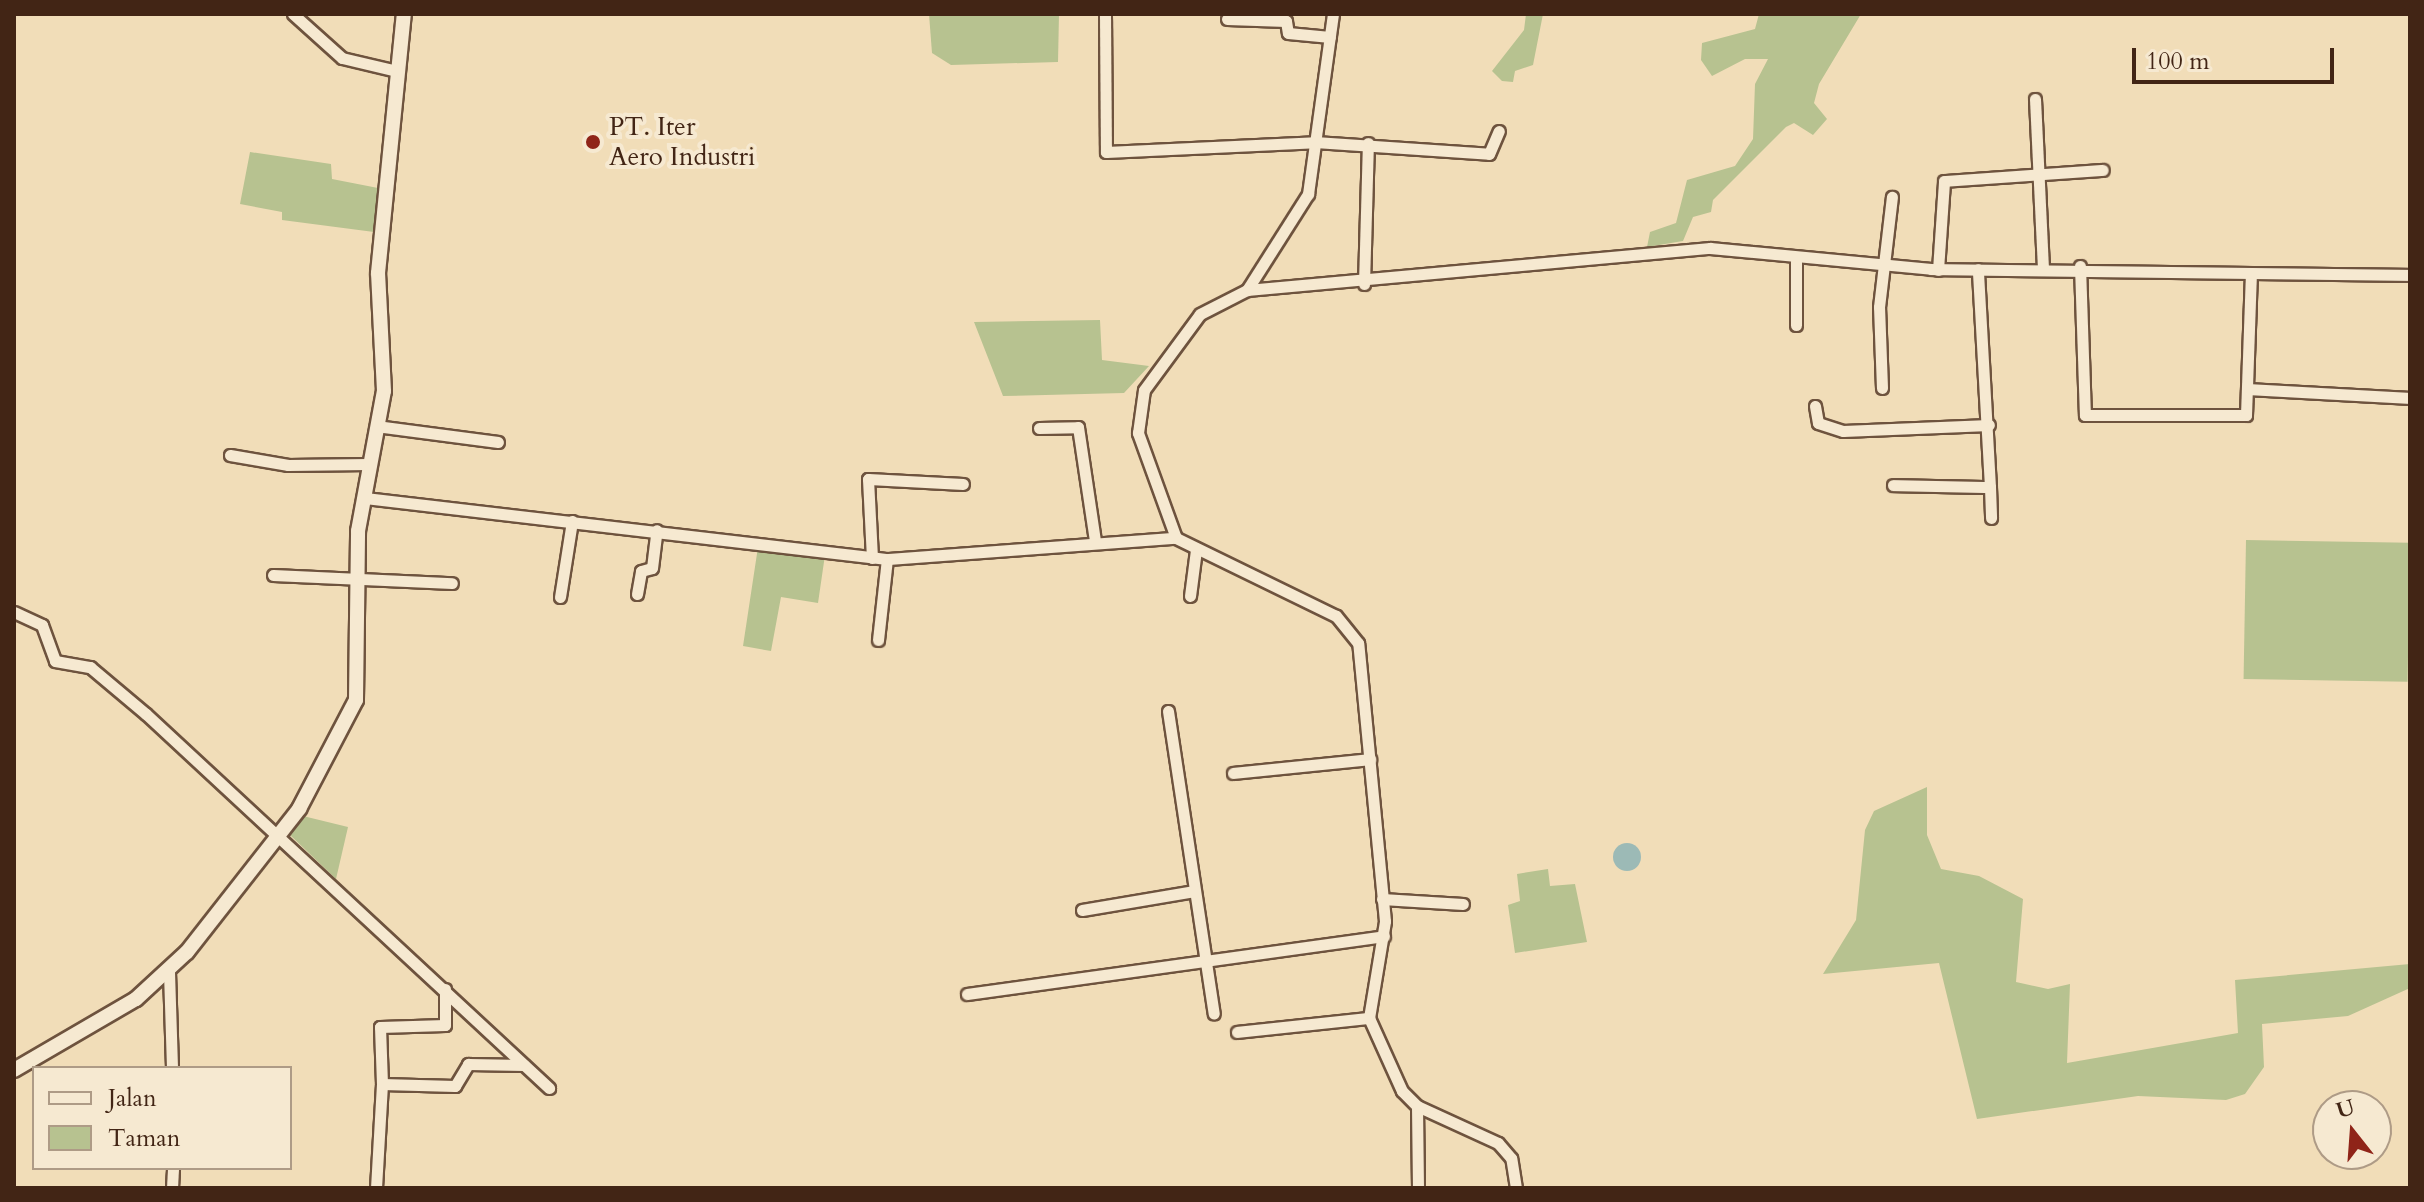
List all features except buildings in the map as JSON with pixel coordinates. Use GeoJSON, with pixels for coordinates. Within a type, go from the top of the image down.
{"type":"FeatureCollection","features":[{"type":"Feature","properties":{"kind":"street"},"geometry":{"type":"LineString","coordinates":[[293,14],[342,58],[397,71]]}},
{"type":"Feature","properties":{"kind":"street"},"geometry":{"type":"LineString","coordinates":[[14,1070],[72,1041],[169,972],[313,787],[356,700],[355,578],[369,464],[384,391],[378,273],[404,14]]}},
{"type":"Feature","properties":{"kind":"street"},"geometry":{"type":"LineString","coordinates":[[1105,14],[1106,152],[1315,142],[1368,143],[1489,154],[1499,131]]}},
{"type":"Feature","properties":{"kind":"street"},"geometry":{"type":"LineString","coordinates":[[1247,290],[1304,202],[1333,14]]}},
{"type":"Feature","properties":{"kind":"street"},"geometry":{"type":"LineString","coordinates":[[1227,19],[1286,21],[1288,33],[1330,37]]}},
{"type":"Feature","properties":{"kind":"street"},"geometry":{"type":"LineString","coordinates":[[2035,99],[2043,268]]}},
{"type":"Feature","properties":{"kind":"street"},"geometry":{"type":"LineString","coordinates":[[1364,284],[1368,143]]}},
{"type":"Feature","properties":{"kind":"street"},"geometry":{"type":"LineString","coordinates":[[1938,270],[1944,181],[2041,178],[2103,170]]}},
{"type":"Feature","properties":{"kind":"street"},"geometry":{"type":"LineString","coordinates":[[1882,388],[1885,265],[1892,197]]}},
{"type":"Feature","properties":{"kind":"street"},"geometry":{"type":"LineString","coordinates":[[1516,1188],[1511,1158],[1498,1143],[1417,1106],[1391,1075],[1369,1018],[1384,936],[1362,657],[1344,622],[1176,538],[1138,433],[1138,405],[1200,314],[1247,290],[1364,284],[1530,263],[1710,248],[1796,261],[1938,270],[2080,266],[2251,274],[2410,275]]}},
{"type":"Feature","properties":{"kind":"street"},"geometry":{"type":"LineString","coordinates":[[1796,261],[1796,325]]}},
{"type":"Feature","properties":{"kind":"street"},"geometry":{"type":"LineString","coordinates":[[2080,266],[2083,414],[2246,415],[2251,274]]}},
{"type":"Feature","properties":{"kind":"street"},"geometry":{"type":"LineString","coordinates":[[1978,269],[1989,425],[1991,518]]}},
{"type":"Feature","properties":{"kind":"street"},"geometry":{"type":"LineString","coordinates":[[2248,389],[2410,398]]}},
{"type":"Feature","properties":{"kind":"street"},"geometry":{"type":"LineString","coordinates":[[1815,406],[1818,423],[1843,431],[1989,425]]}},
{"type":"Feature","properties":{"kind":"street"},"geometry":{"type":"LineString","coordinates":[[376,426],[498,442]]}},
{"type":"Feature","properties":{"kind":"street"},"geometry":{"type":"LineString","coordinates":[[1039,428],[1078,427],[1095,541]]}},
{"type":"Feature","properties":{"kind":"street"},"geometry":{"type":"LineString","coordinates":[[230,455],[288,465],[369,464]]}},
{"type":"Feature","properties":{"kind":"street"},"geometry":{"type":"LineString","coordinates":[[872,558],[868,479],[963,484]]}},
{"type":"Feature","properties":{"kind":"street"},"geometry":{"type":"LineString","coordinates":[[1893,485],[1990,487]]}},
{"type":"Feature","properties":{"kind":"street"},"geometry":{"type":"LineString","coordinates":[[365,498],[887,559],[1095,541],[1142,545],[1176,538]]}},
{"type":"Feature","properties":{"kind":"street"},"geometry":{"type":"LineString","coordinates":[[560,597],[572,521]]}},
{"type":"Feature","properties":{"kind":"street"},"geometry":{"type":"LineString","coordinates":[[637,594],[641,571],[652,568],[657,530]]}},
{"type":"Feature","properties":{"kind":"street"},"geometry":{"type":"LineString","coordinates":[[1190,596],[1196,550]]}},
{"type":"Feature","properties":{"kind":"street"},"geometry":{"type":"LineString","coordinates":[[878,640],[887,559]]}},
{"type":"Feature","properties":{"kind":"street"},"geometry":{"type":"LineString","coordinates":[[273,575],[452,583]]}},
{"type":"Feature","properties":{"kind":"street"},"geometry":{"type":"LineString","coordinates":[[14,612],[42,625],[49,656],[90,667],[279,833],[549,1088]]}},
{"type":"Feature","properties":{"kind":"street"},"geometry":{"type":"LineString","coordinates":[[1168,711],[1214,1014]]}},
{"type":"Feature","properties":{"kind":"street"},"geometry":{"type":"LineString","coordinates":[[1233,773],[1370,759]]}},
{"type":"Feature","properties":{"kind":"street"},"geometry":{"type":"LineString","coordinates":[[1082,910],[1194,891]]}},
{"type":"Feature","properties":{"kind":"street"},"geometry":{"type":"LineString","coordinates":[[1382,899],[1463,904]]}},
{"type":"Feature","properties":{"kind":"street"},"geometry":{"type":"LineString","coordinates":[[967,994],[1384,936]]}},
{"type":"Feature","properties":{"kind":"street"},"geometry":{"type":"LineString","coordinates":[[169,972],[172,1066]]}},
{"type":"Feature","properties":{"kind":"street"},"geometry":{"type":"LineString","coordinates":[[376,1188],[382,1084],[380,1027],[445,1025],[445,989]]}},
{"type":"Feature","properties":{"kind":"street"},"geometry":{"type":"LineString","coordinates":[[1237,1032],[1369,1018]]}},
{"type":"Feature","properties":{"kind":"street"},"geometry":{"type":"LineString","coordinates":[[382,1084],[455,1086],[468,1064],[524,1065]]}},
{"type":"Feature","properties":{"kind":"street"},"geometry":{"type":"LineString","coordinates":[[1417,1106],[1418,1188]]}},
{"type":"Feature","properties":{"kind":"green space"},"geometry":{"type":"Polygon","coordinates":[[[929,14],[1059,14],[1058,62],[951,65],[932,53],[929,14]]]}},
{"type":"Feature","properties":{"kind":"green space"},"geometry":{"type":"Polygon","coordinates":[[[1526,14],[1543,14],[1533,65],[1515,71],[1513,82],[1502,81],[1492,71],[1524,30],[1526,14]]]}},
{"type":"Feature","properties":{"kind":"green space"},"geometry":{"type":"Polygon","coordinates":[[[1759,14],[1861,14],[1819,84],[1814,103],[1827,119],[1813,135],[1794,123],[1786,127],[1713,200],[1711,212],[1693,217],[1683,241],[1647,247],[1650,232],[1676,223],[1687,180],[1735,166],[1753,139],[1755,84],[1768,59],[1745,59],[1712,76],[1701,60],[1702,43],[1755,29],[1759,14]]]}},
{"type":"Feature","properties":{"kind":"green space"},"geometry":{"type":"Polygon","coordinates":[[[250,152],[331,164],[332,179],[378,188],[374,232],[282,220],[282,212],[240,204],[250,152]]]}},
{"type":"Feature","properties":{"kind":"green space"},"geometry":{"type":"Polygon","coordinates":[[[1100,320],[1102,360],[1149,366],[1124,393],[1003,396],[974,322],[1100,320]]]}},
{"type":"Feature","properties":{"kind":"green space"},"geometry":{"type":"Polygon","coordinates":[[[2246,540],[2410,543],[2408,682],[2244,679],[2246,540]]]}},
{"type":"Feature","properties":{"kind":"green space"},"geometry":{"type":"Polygon","coordinates":[[[758,547],[825,555],[818,603],[781,597],[771,651],[743,646],[758,547]]]}},
{"type":"Feature","properties":{"kind":"green space"},"geometry":{"type":"Polygon","coordinates":[[[1927,787],[1927,835],[1941,869],[1979,876],[2023,899],[2016,982],[2048,989],[2070,984],[2067,1063],[2238,1033],[2235,980],[2410,964],[2410,988],[2348,1016],[2262,1024],[2264,1067],[2245,1094],[2226,1100],[2138,1096],[1977,1119],[1939,963],[1823,974],[1856,920],[1865,830],[1874,811],[1927,787]]]}},
{"type":"Feature","properties":{"kind":"green space"},"geometry":{"type":"Polygon","coordinates":[[[303,816],[348,827],[336,879],[289,834],[303,816]]]}},
{"type":"Feature","properties":{"kind":"green space"},"geometry":{"type":"Polygon","coordinates":[[[1548,869],[1550,886],[1575,884],[1587,942],[1515,953],[1508,905],[1520,901],[1517,874],[1548,869]]]}},
{"type":"Feature","properties":{"kind":"water"},"geometry":{"type":"Polygon","coordinates":[[[1627,843],[1637,847],[1641,857],[1637,867],[1627,871],[1617,867],[1613,857],[1617,847],[1627,843]]]}},
{"type":"Feature","properties":{"kind":"place","name":"PT. Iter Aero Industri"},"geometry":{"type":"Point","coordinates":[593,142]}}]}
